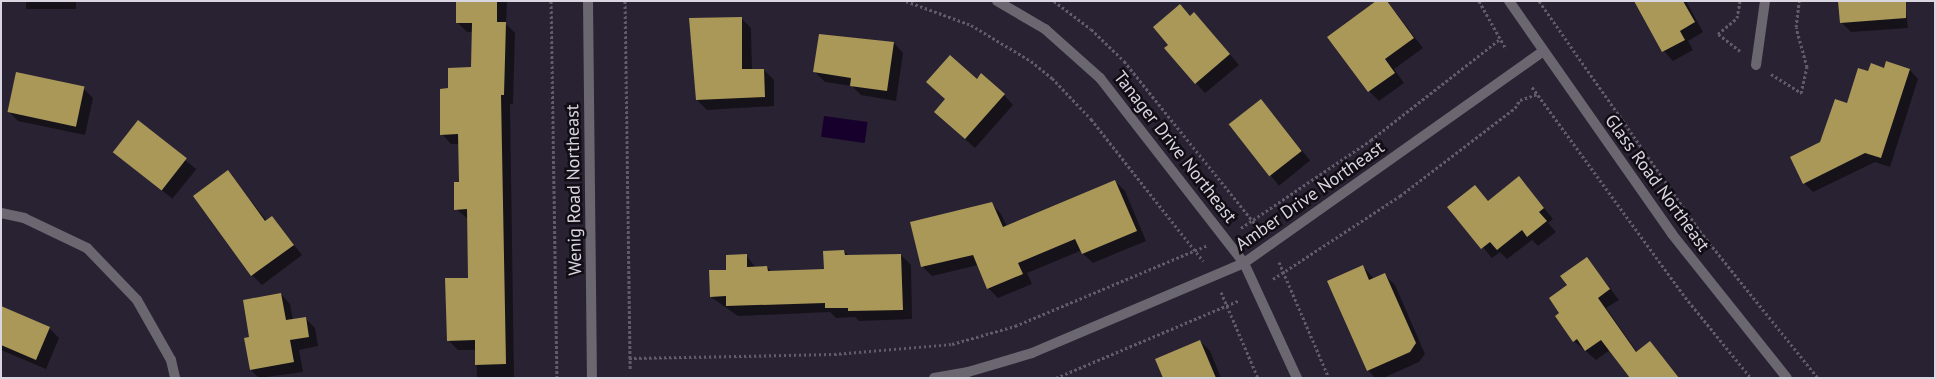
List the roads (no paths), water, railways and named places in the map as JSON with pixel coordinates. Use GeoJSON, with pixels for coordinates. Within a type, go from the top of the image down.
{"type":"FeatureCollection","features":[{"type":"Feature","properties":{"kind":"street","name":"Wenig Road Northeast"},"geometry":{"type":"LineString","coordinates":[[588,1],[592,378]]}},
{"type":"Feature","properties":{"kind":"street","name":"Tanager Drive Northeast"},"geometry":{"type":"LineString","coordinates":[[997,1],[1045,29],[1100,78],[1244,263],[1297,378]]}},
{"type":"Feature","properties":{"kind":"street","name":"Glass Road Northeast"},"geometry":{"type":"LineString","coordinates":[[1509,1],[1542,52],[1672,234],[1787,378]]}},
{"type":"Feature","properties":{"kind":"street"},"geometry":{"type":"LineString","coordinates":[[1756,65],[1765,1]]}},
{"type":"Feature","properties":{"kind":"street","name":"Amber Drive Northeast"},"geometry":{"type":"LineString","coordinates":[[934,378],[968,372],[1032,352],[1244,263],[1542,52]]}},
{"type":"Feature","properties":{"kind":"street"},"geometry":{"type":"LineString","coordinates":[[1,213],[24,218],[87,248],[137,300],[171,360],[175,378]]}}]}
